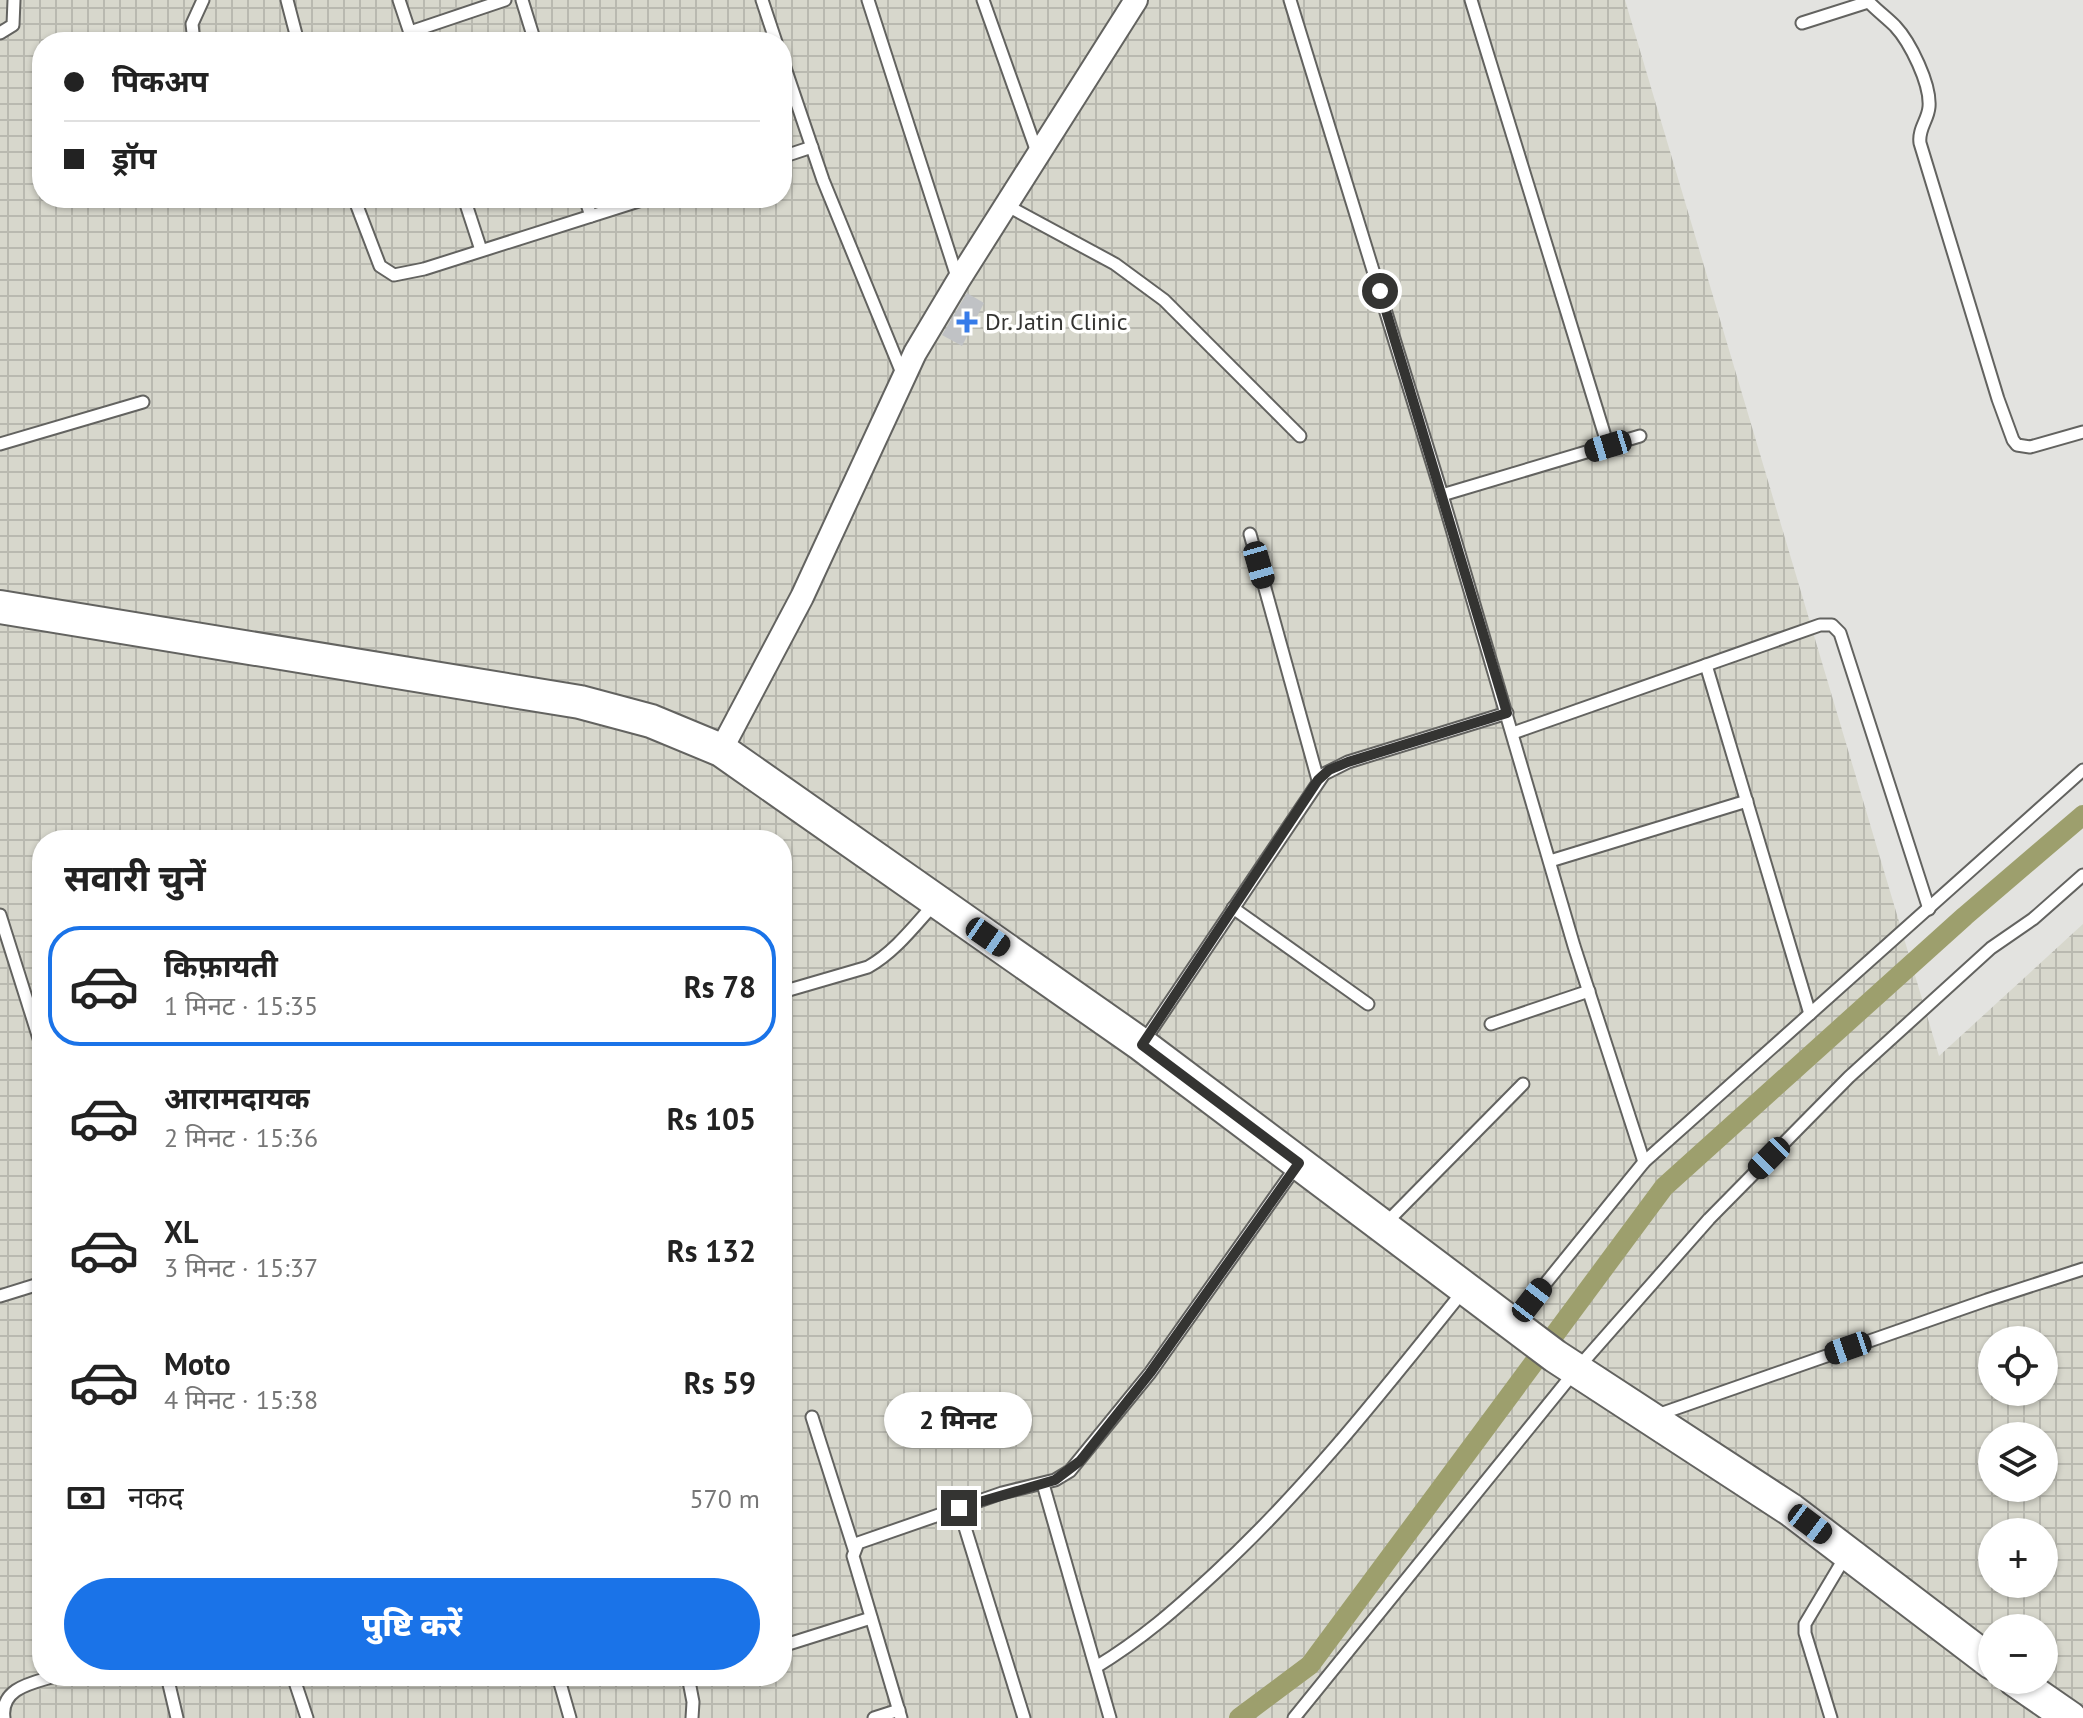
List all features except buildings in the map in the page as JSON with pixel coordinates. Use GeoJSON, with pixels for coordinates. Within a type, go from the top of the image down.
{"type":"FeatureCollection","features":[{"type":"Feature","properties":{"kind":"street"},"geometry":{"type":"LineString","coordinates":[[721,750],[802,597],[915,353],[1136,0]]}},
{"type":"Feature","properties":{"kind":"street"},"geometry":{"type":"LineString","coordinates":[[0,607],[580,702],[651,721],[721,750],[1142,1045],[1517,1329],[1791,1510],[1978,1652]]}},
{"type":"Feature","properties":{"kind":"street"},"geometry":{"type":"LineString","coordinates":[[2035,1694],[2070,1718]]}},
{"type":"Feature","properties":{"kind":"lane"},"geometry":{"type":"LineString","coordinates":[[0,33],[13,25],[14,0]]}},
{"type":"Feature","properties":{"kind":"lane"},"geometry":{"type":"LineString","coordinates":[[193,32],[192,24],[203,0]]}},
{"type":"Feature","properties":{"kind":"lane"},"geometry":{"type":"LineString","coordinates":[[287,0],[295,32]]}},
{"type":"Feature","properties":{"kind":"lane"},"geometry":{"type":"LineString","coordinates":[[399,0],[409,32]]}},
{"type":"Feature","properties":{"kind":"lane"},"geometry":{"type":"LineString","coordinates":[[424,32],[505,0]]}},
{"type":"Feature","properties":{"kind":"lane"},"geometry":{"type":"LineString","coordinates":[[522,0],[532,32]]}},
{"type":"Feature","properties":{"kind":"lane"},"geometry":{"type":"LineString","coordinates":[[762,0],[773,32]]}},
{"type":"Feature","properties":{"kind":"lane"},"geometry":{"type":"LineString","coordinates":[[868,0],[958,281]]}},
{"type":"Feature","properties":{"kind":"lane"},"geometry":{"type":"LineString","coordinates":[[983,0],[1038,156]]}},
{"type":"Feature","properties":{"kind":"lane"},"geometry":{"type":"LineString","coordinates":[[1290,0],[1442,495],[1589,991],[1644,1162]]}},
{"type":"Feature","properties":{"kind":"lane"},"geometry":{"type":"LineString","coordinates":[[1471,0],[1608,446]]}},
{"type":"Feature","properties":{"kind":"lane"},"geometry":{"type":"LineString","coordinates":[[1802,23],[1867,1],[1895,26],[1907,43],[1926,86],[1929,108],[1920,143],[2013,440],[2023,448],[2083,432]]}},
{"type":"Feature","properties":{"kind":"lane"},"geometry":{"type":"LineString","coordinates":[[792,88],[823,180],[904,378]]}},
{"type":"Feature","properties":{"kind":"lane"},"geometry":{"type":"LineString","coordinates":[[792,154],[812,147]]}},
{"type":"Feature","properties":{"kind":"lane"},"geometry":{"type":"LineString","coordinates":[[1006,205],[1115,264],[1164,300],[1300,436]]}},
{"type":"Feature","properties":{"kind":"lane"},"geometry":{"type":"LineString","coordinates":[[358,208],[376,257],[386,272],[401,274],[616,208]]}},
{"type":"Feature","properties":{"kind":"lane"},"geometry":{"type":"LineString","coordinates":[[467,208],[481,250]]}},
{"type":"Feature","properties":{"kind":"lane"},"geometry":{"type":"LineString","coordinates":[[588,208],[591,216]]}},
{"type":"Feature","properties":{"kind":"lane"},"geometry":{"type":"LineString","coordinates":[[0,444],[143,402]]}},
{"type":"Feature","properties":{"kind":"lane"},"geometry":{"type":"LineString","coordinates":[[1442,495],[1640,436]]}},
{"type":"Feature","properties":{"kind":"lane"},"geometry":{"type":"LineString","coordinates":[[1250,534],[1318,780]]}},
{"type":"Feature","properties":{"kind":"lane"},"geometry":{"type":"LineString","coordinates":[[1513,733],[1820,625],[1832,625],[1837,628],[1929,909]]}},
{"type":"Feature","properties":{"kind":"lane"},"geometry":{"type":"LineString","coordinates":[[1706,665],[1810,1014]]}},
{"type":"Feature","properties":{"kind":"lane"},"geometry":{"type":"LineString","coordinates":[[1142,1045],[1318,780],[1329,770],[1348,762],[1507,713]]}},
{"type":"Feature","properties":{"kind":"lane"},"geometry":{"type":"LineString","coordinates":[[1517,1329],[1644,1162],[2083,770]]}},
{"type":"Feature","properties":{"kind":"lane"},"geometry":{"type":"LineString","coordinates":[[1550,861],[1747,801]]}},
{"type":"Feature","properties":{"kind":"lane"},"geometry":{"type":"LineString","coordinates":[[1294,1718],[1565,1363],[1849,1077],[1991,948],[2033,919],[2083,875]]}},
{"type":"Feature","properties":{"kind":"lane"},"geometry":{"type":"LineString","coordinates":[[792,989],[877,962],[936,902]]}},
{"type":"Feature","properties":{"kind":"lane"},"geometry":{"type":"LineString","coordinates":[[1233,908],[1368,1004]]}},
{"type":"Feature","properties":{"kind":"lane"},"geometry":{"type":"LineString","coordinates":[[0,915],[32,1016]]}},
{"type":"Feature","properties":{"kind":"lane"},"geometry":{"type":"LineString","coordinates":[[1491,1024],[1589,991]]}},
{"type":"Feature","properties":{"kind":"lane"},"geometry":{"type":"LineString","coordinates":[[1382,1227],[1523,1084]]}},
{"type":"Feature","properties":{"kind":"lane"},"geometry":{"type":"LineString","coordinates":[[854,1549],[864,1539],[1002,1493],[1043,1484],[1070,1471],[1150,1373],[1299,1163]]}},
{"type":"Feature","properties":{"kind":"lane"},"geometry":{"type":"LineString","coordinates":[[1649,1418],[1973,1304],[2083,1269]]}},
{"type":"Feature","properties":{"kind":"lane"},"geometry":{"type":"LineString","coordinates":[[0,1296],[32,1286]]}},
{"type":"Feature","properties":{"kind":"lane"},"geometry":{"type":"LineString","coordinates":[[1096,1667],[1148,1634],[1265,1527],[1355,1426],[1465,1289]]}},
{"type":"Feature","properties":{"kind":"lane"},"geometry":{"type":"LineString","coordinates":[[812,1417],[854,1549],[853,1556],[900,1714],[874,1718]]}},
{"type":"Feature","properties":{"kind":"lane"},"geometry":{"type":"LineString","coordinates":[[1043,1484],[1110,1718]]}},
{"type":"Feature","properties":{"kind":"lane"},"geometry":{"type":"LineString","coordinates":[[959,1508],[1024,1718]]}},
{"type":"Feature","properties":{"kind":"lane"},"geometry":{"type":"LineString","coordinates":[[1831,1718],[1805,1624],[1847,1553]]}},
{"type":"Feature","properties":{"kind":"lane"},"geometry":{"type":"LineString","coordinates":[[792,1643],[871,1618]]}},
{"type":"Feature","properties":{"kind":"lane"},"geometry":{"type":"LineString","coordinates":[[2,1713],[5,1700],[11,1693],[32,1685]]}},
{"type":"Feature","properties":{"kind":"lane"},"geometry":{"type":"LineString","coordinates":[[169,1686],[177,1718]]}},
{"type":"Feature","properties":{"kind":"lane"},"geometry":{"type":"LineString","coordinates":[[296,1686],[307,1718]]}},
{"type":"Feature","properties":{"kind":"lane"},"geometry":{"type":"LineString","coordinates":[[561,1686],[570,1718]]}},
{"type":"Feature","properties":{"kind":"lane"},"geometry":{"type":"LineString","coordinates":[[690,1686],[692,1718]]}},
{"type":"Feature","properties":{"kind":"shaded area"},"geometry":{"type":"Polygon","coordinates":[[[0,0],[1625,0],[1939,1056],[2083,924],[2083,1718],[0,1718],[0,0]]]}},
{"type":"Feature","properties":{"kind":"waterway"},"geometry":{"type":"LineString","coordinates":[[1239,1718],[1310,1665],[1664,1187],[1965,916],[2083,815]]}},
{"type":"Feature","properties":{"kind":"place","name":"Dr. Jatin Clinic"},"geometry":{"type":"Point","coordinates":[967,322]}},
{"type":"Feature","properties":{"kind":"route"},"geometry":{"type":"LineString","coordinates":[[959,1508],[1055,1480],[1080,1461],[1150,1373],[1299,1163],[1142,1045],[1318,780],[1329,770],[1348,762],[1507,713],[1380,291]]}}]}
